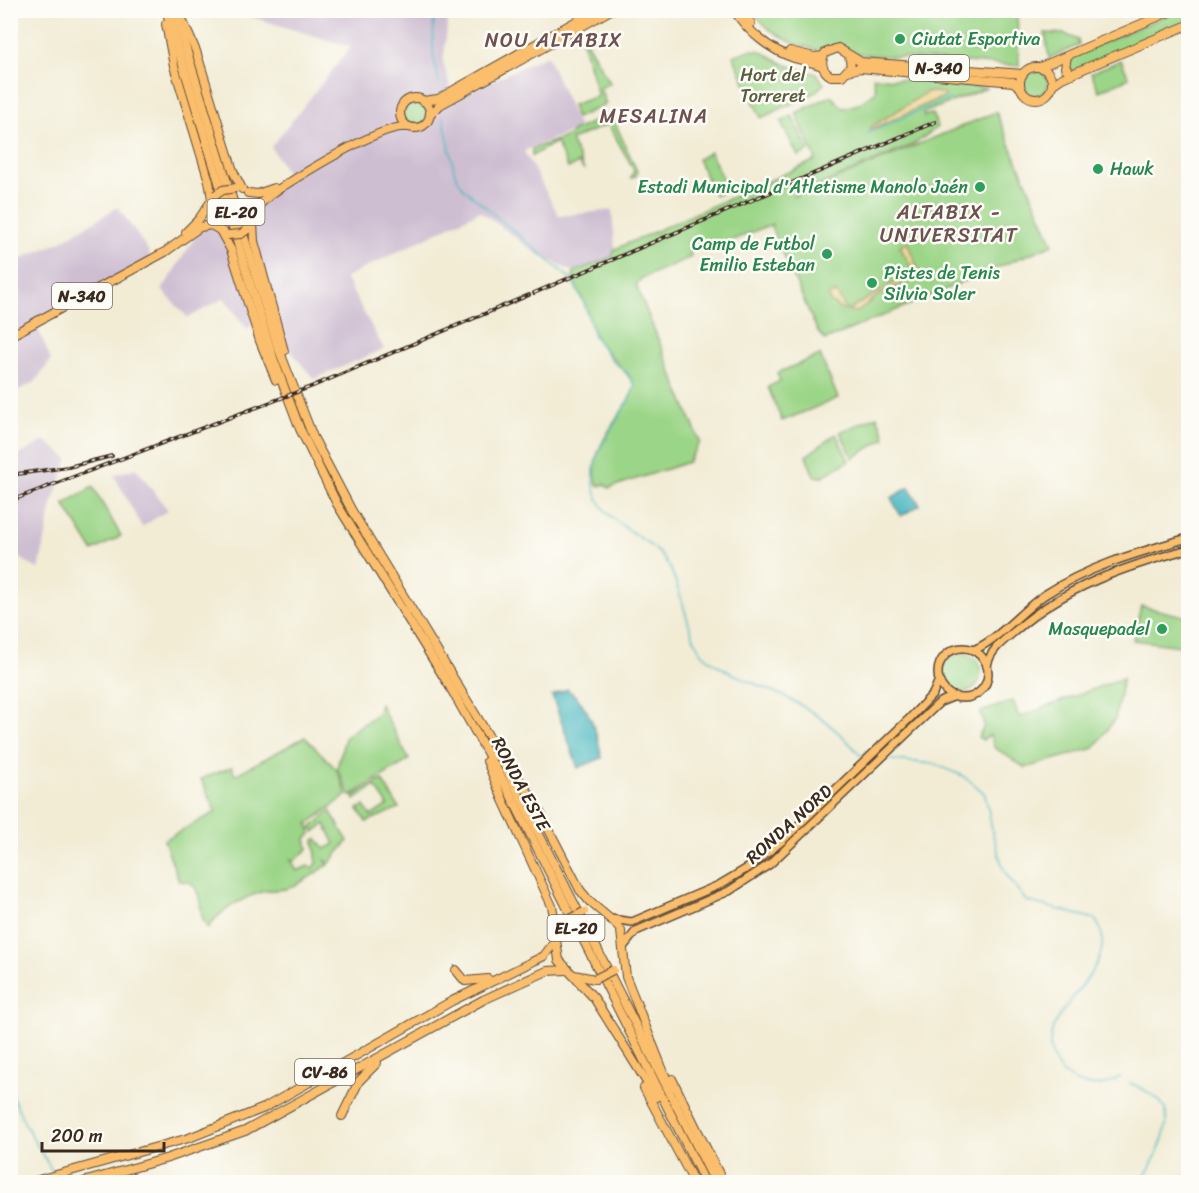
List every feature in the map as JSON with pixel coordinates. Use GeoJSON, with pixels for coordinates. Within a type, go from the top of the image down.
{"type":"FeatureCollection","features":[{"type":"Feature","properties":{"kind":"highway"},"geometry":{"type":"LineString","coordinates":[[164,10],[174,66],[210,181],[213,199],[209,214],[221,231]]}},
{"type":"Feature","properties":{"kind":"highway","name":"EL-20"},"geometry":{"type":"LineString","coordinates":[[164,10],[261,320],[292,410]]}},
{"type":"Feature","properties":{"kind":"highway"},"geometry":{"type":"LineString","coordinates":[[176,10],[196,51],[233,171],[242,190],[255,202],[256,212]]}},
{"type":"Feature","properties":{"kind":"highway","name":"EL-20"},"geometry":{"type":"LineString","coordinates":[[176,10],[270,321],[302,413]]}},
{"type":"Feature","properties":{"kind":"highway"},"geometry":{"type":"LineString","coordinates":[[357,145],[389,130],[407,127],[421,128],[437,103],[596,10]]}},
{"type":"Feature","properties":{"kind":"highway"},"geometry":{"type":"LineString","coordinates":[[449,96],[610,10]]}},
{"type":"Feature","properties":{"kind":"highway","name":"N-340"},"geometry":{"type":"LineString","coordinates":[[734,10],[750,30],[768,45],[786,55],[822,66],[833,77],[842,76],[848,71],[860,68],[1013,82],[1026,96],[1038,99],[1048,93],[1052,85],[1073,74],[1188,25]]}},
{"type":"Feature","properties":{"kind":"highway","name":"N-340"},"geometry":{"type":"LineString","coordinates":[[741,10],[762,34],[778,45],[805,56],[823,56],[835,48],[843,49],[861,62],[1023,74],[1030,68],[1040,67],[1174,10]]}},
{"type":"Feature","properties":{"kind":"highway"},"geometry":{"type":"LineString","coordinates":[[848,71],[851,63],[849,55]]}},
{"type":"Feature","properties":{"kind":"highway"},"geometry":{"type":"LineString","coordinates":[[822,66],[823,56]]}},
{"type":"Feature","properties":{"kind":"highway"},"geometry":{"type":"LineString","coordinates":[[1067,56],[1065,68],[1073,74]]}},
{"type":"Feature","properties":{"kind":"highway"},"geometry":{"type":"LineString","coordinates":[[1040,67],[1049,74],[1052,85]]}},
{"type":"Feature","properties":{"kind":"highway"},"geometry":{"type":"LineString","coordinates":[[1020,87],[1023,74]]}},
{"type":"Feature","properties":{"kind":"highway"},"geometry":{"type":"LineString","coordinates":[[251,226],[256,212],[266,197],[389,126],[399,114],[402,104],[407,100],[415,98],[437,103]]}},
{"type":"Feature","properties":{"kind":"highway"},"geometry":{"type":"LineString","coordinates":[[423,100],[429,107],[430,115]]}},
{"type":"Feature","properties":{"kind":"highway"},"geometry":{"type":"LineString","coordinates":[[399,114],[407,127]]}},
{"type":"Feature","properties":{"kind":"highway"},"geometry":{"type":"LineString","coordinates":[[213,199],[227,188],[264,193],[297,178]]}},
{"type":"Feature","properties":{"kind":"highway","name":"N-340"},"geometry":{"type":"LineString","coordinates":[[154,257],[185,233],[213,199]]}},
{"type":"Feature","properties":{"kind":"highway","name":"N-340"},"geometry":{"type":"LineString","coordinates":[[10,336],[154,257],[200,227],[207,225],[221,231],[241,234],[251,226]]}},
{"type":"Feature","properties":{"kind":"highway","name":"EL-20"},"geometry":{"type":"LineString","coordinates":[[251,226],[302,413]]}},
{"type":"Feature","properties":{"kind":"highway","name":"EL-20"},"geometry":{"type":"LineString","coordinates":[[221,231],[231,250],[266,357],[292,410]]}},
{"type":"Feature","properties":{"kind":"highway","name":"RONDA ESTE"},"geometry":{"type":"LineString","coordinates":[[292,410],[337,504],[506,786],[705,1182]]}},
{"type":"Feature","properties":{"kind":"highway","name":"RONDA ESTE"},"geometry":{"type":"LineString","coordinates":[[302,413],[352,511],[494,745],[715,1182]]}},
{"type":"Feature","properties":{"kind":"highway","name":"EL-20"},"geometry":{"type":"LineString","coordinates":[[442,676],[484,754],[502,800],[548,896],[557,937]]}},
{"type":"Feature","properties":{"kind":"highway","name":"EL-20"},"geometry":{"type":"LineString","coordinates":[[494,745],[533,799],[580,890],[602,914]]}},
{"type":"Feature","properties":{"kind":"highway","name":"CV-86"},"geometry":{"type":"LineString","coordinates":[[33,1182],[189,1138],[264,1108],[452,1001],[548,953],[566,921],[584,912],[602,914],[611,919]]}},
{"type":"Feature","properties":{"kind":"highway"},"geometry":{"type":"LineString","coordinates":[[611,919],[621,932],[626,976],[648,1032],[723,1182]]}},
{"type":"Feature","properties":{"kind":"highway"},"geometry":{"type":"LineString","coordinates":[[557,937],[557,956],[569,973],[594,998],[626,1051],[694,1182]]}},
{"type":"Feature","properties":{"kind":"highway","name":"CV-86"},"geometry":{"type":"LineString","coordinates":[[85,1182],[168,1158],[245,1131],[301,1102],[420,1033],[547,970],[595,979],[613,970],[623,949]]}},
{"type":"Feature","properties":{"kind":"highway"},"geometry":{"type":"LineString","coordinates":[[456,970],[461,979],[474,982],[490,978],[523,963],[531,963]]}},
{"type":"Feature","properties":{"kind":"highway"},"geometry":{"type":"LineString","coordinates":[[342,1116],[359,1081],[372,1066],[525,981]]}},
{"type":"Feature","properties":{"kind":"highway","name":"EL-20"},"geometry":{"type":"LineString","coordinates":[[648,1032],[689,1134]]}},
{"type":"Feature","properties":{"kind":"highway","name":"EL-20"},"geometry":{"type":"LineString","coordinates":[[626,1051],[656,1097],[691,1164],[705,1182]]}},
{"type":"Feature","properties":{"kind":"main road"},"geometry":{"type":"LineString","coordinates":[[1188,538],[1114,561],[1071,580],[1027,607],[984,645],[973,650],[957,649],[944,657],[940,664],[939,680],[944,689],[956,696],[968,698],[981,690],[987,680],[987,666],[992,653],[1007,637],[1056,600],[1103,575],[1188,549]]}},
{"type":"Feature","properties":{"kind":"main road"},"geometry":{"type":"LineString","coordinates":[[973,650],[987,666]]}},
{"type":"Feature","properties":{"kind":"main road","name":"RONDA NORD"},"geometry":{"type":"LineString","coordinates":[[611,919],[632,921],[742,873],[782,841],[885,742],[933,694],[939,680]]}},
{"type":"Feature","properties":{"kind":"main road","name":"RONDA NORD"},"geometry":{"type":"LineString","coordinates":[[623,949],[636,931],[719,896],[758,874],[784,853],[940,702],[956,696]]}},
{"type":"Feature","properties":{"kind":"shaded area"},"geometry":{"type":"Polygon","coordinates":[[[257,11],[449,11],[443,63],[454,99],[547,55],[579,128],[524,151],[559,216],[612,210],[615,249],[612,257],[574,272],[536,253],[480,211],[345,278],[384,349],[314,379],[263,318],[247,329],[224,298],[188,318],[162,290],[204,223],[289,177],[271,147],[351,47],[248,16],[257,11]]]}},
{"type":"Feature","properties":{"kind":"shaded area"},"geometry":{"type":"Polygon","coordinates":[[[118,207],[148,250],[151,260],[37,326],[51,360],[35,382],[11,394],[10,252],[17,260],[60,242],[118,207]]]}},
{"type":"Feature","properties":{"kind":"shaded area"},"geometry":{"type":"Polygon","coordinates":[[[45,440],[68,459],[53,500],[39,570],[11,552],[10,461],[45,440]]]}},
{"type":"Feature","properties":{"kind":"shaded area"},"geometry":{"type":"Polygon","coordinates":[[[136,468],[168,510],[142,527],[114,475],[136,468]]]}},
{"type":"Feature","properties":{"kind":"green space","name":"Ciutat Esportiva"},"geometry":{"type":"Polygon","coordinates":[[[751,11],[1017,11],[1019,66],[859,54],[839,44],[816,50],[789,41],[770,30],[751,11]]]}},
{"type":"Feature","properties":{"kind":"green space"},"geometry":{"type":"Polygon","coordinates":[[[1177,11],[1185,11],[1188,22],[1074,72],[1069,69],[1067,58],[1177,11]]]}},
{"type":"Feature","properties":{"kind":"green space"},"geometry":{"type":"Polygon","coordinates":[[[1045,33],[1065,34],[1078,40],[1079,45],[1049,58],[1045,33]]]}},
{"type":"Feature","properties":{"kind":"green space"},"geometry":{"type":"Polygon","coordinates":[[[584,38],[610,83],[600,88],[606,104],[576,118],[572,105],[598,96],[582,40],[584,38]]]}},
{"type":"Feature","properties":{"kind":"green space","name":"Hort del Torreret"},"geometry":{"type":"Polygon","coordinates":[[[750,50],[761,51],[784,64],[817,74],[824,84],[814,93],[761,118],[733,56],[750,50]]]}},
{"type":"Feature","properties":{"kind":"green space"},"geometry":{"type":"Polygon","coordinates":[[[1121,60],[1129,78],[1099,91],[1091,73],[1121,60]]]}},
{"type":"Feature","properties":{"kind":"green space"},"geometry":{"type":"Polygon","coordinates":[[[1036,71],[1045,74],[1048,83],[1045,92],[1036,95],[1027,92],[1024,83],[1027,74],[1036,71]]]}},
{"type":"Feature","properties":{"kind":"green space"},"geometry":{"type":"Polygon","coordinates":[[[873,77],[987,88],[923,113],[924,116],[932,114],[938,127],[914,144],[792,197],[996,112],[1053,244],[825,340],[818,332],[771,227],[772,224],[718,246],[706,241],[696,244],[690,252],[691,257],[642,278],[636,285],[700,442],[688,462],[609,488],[605,484],[598,486],[595,473],[600,447],[635,386],[596,338],[584,302],[575,284],[574,272],[612,257],[615,249],[816,160],[796,113],[831,96],[843,108],[859,104],[876,91],[873,77]]]}},
{"type":"Feature","properties":{"kind":"green space"},"geometry":{"type":"Polygon","coordinates":[[[415,102],[423,106],[427,114],[423,122],[415,126],[407,122],[403,114],[407,106],[415,102]]]}},
{"type":"Feature","properties":{"kind":"green space"},"geometry":{"type":"Polygon","coordinates":[[[611,114],[637,171],[636,176],[631,178],[634,170],[608,124],[571,140],[584,170],[579,163],[568,168],[556,142],[532,156],[532,149],[569,136],[571,132],[611,114]]]}},
{"type":"Feature","properties":{"kind":"green space"},"geometry":{"type":"Polygon","coordinates":[[[792,116],[809,151],[798,156],[781,122],[792,116]]]}},
{"type":"Feature","properties":{"kind":"green space"},"geometry":{"type":"Polygon","coordinates":[[[710,152],[728,190],[715,196],[698,159],[710,152]]]}},
{"type":"Feature","properties":{"kind":"green space"},"geometry":{"type":"Polygon","coordinates":[[[820,355],[838,398],[782,421],[768,387],[780,381],[777,373],[820,355]]]}},
{"type":"Feature","properties":{"kind":"green space"},"geometry":{"type":"Polygon","coordinates":[[[877,416],[885,436],[884,439],[853,458],[840,432],[877,416]]]}},
{"type":"Feature","properties":{"kind":"green space"},"geometry":{"type":"Polygon","coordinates":[[[836,434],[849,461],[821,477],[814,476],[806,456],[836,434]]]}},
{"type":"Feature","properties":{"kind":"green space"},"geometry":{"type":"Polygon","coordinates":[[[93,487],[121,536],[93,551],[64,504],[93,487]]]}},
{"type":"Feature","properties":{"kind":"green space","name":"Masquepadel"},"geometry":{"type":"Polygon","coordinates":[[[1141,606],[1188,617],[1188,647],[1133,640],[1141,606]]]}},
{"type":"Feature","properties":{"kind":"green space"},"geometry":{"type":"Polygon","coordinates":[[[962,654],[976,659],[981,673],[976,687],[962,692],[948,687],[943,673],[948,659],[962,654]]]}},
{"type":"Feature","properties":{"kind":"green space"},"geometry":{"type":"Polygon","coordinates":[[[1123,678],[1115,719],[1094,748],[1025,768],[994,747],[990,735],[983,740],[978,737],[984,726],[981,712],[1013,701],[1019,717],[1123,678]]]}},
{"type":"Feature","properties":{"kind":"green space"},"geometry":{"type":"Polygon","coordinates":[[[380,704],[409,760],[350,796],[337,768],[345,737],[378,713],[380,704]]]}},
{"type":"Feature","properties":{"kind":"green space"},"geometry":{"type":"Polygon","coordinates":[[[305,737],[337,770],[347,795],[308,824],[311,834],[306,838],[308,849],[294,861],[290,858],[297,871],[308,866],[312,868],[317,864],[314,840],[317,839],[325,849],[335,844],[325,824],[314,832],[311,828],[330,811],[348,841],[329,864],[325,859],[328,865],[304,881],[289,888],[264,891],[246,898],[224,911],[208,928],[202,917],[200,899],[195,888],[190,882],[179,881],[164,840],[216,812],[201,779],[232,767],[235,775],[305,737]]]}},
{"type":"Feature","properties":{"kind":"green space"},"geometry":{"type":"Polygon","coordinates":[[[382,780],[399,808],[366,822],[358,809],[364,806],[371,816],[388,805],[375,786],[355,800],[353,796],[382,780]]]}},
{"type":"Feature","properties":{"kind":"sand"},"geometry":{"type":"Polygon","coordinates":[[[927,92],[944,93],[945,96],[870,130],[871,127],[927,92]]]}},
{"type":"Feature","properties":{"kind":"sand"},"geometry":{"type":"Polygon","coordinates":[[[907,242],[919,272],[917,276],[879,295],[857,312],[848,310],[914,271],[900,247],[907,242]]]}},
{"type":"Feature","properties":{"kind":"sand"},"geometry":{"type":"Polygon","coordinates":[[[836,292],[847,310],[840,309],[830,301],[828,296],[836,292]]]}},
{"type":"Feature","properties":{"kind":"water"},"geometry":{"type":"Polygon","coordinates":[[[909,487],[920,505],[901,516],[891,498],[909,487]]]}},
{"type":"Feature","properties":{"kind":"water"},"geometry":{"type":"Polygon","coordinates":[[[567,689],[575,695],[587,711],[598,738],[602,758],[578,768],[552,696],[567,689]]]}},
{"type":"Feature","properties":{"kind":"waterway"},"geometry":{"type":"LineString","coordinates":[[434,10],[433,53],[439,83]]}},
{"type":"Feature","properties":{"kind":"waterway"},"geometry":{"type":"LineString","coordinates":[[867,133],[950,98]]}},
{"type":"Feature","properties":{"kind":"waterway"},"geometry":{"type":"LineString","coordinates":[[443,116],[455,174],[463,188],[573,281],[585,306],[594,336],[614,363],[627,372],[635,386],[597,458],[594,485],[598,499],[605,510],[659,553],[667,563],[677,585],[698,648],[704,655],[732,674],[806,708],[835,729],[860,755],[867,756]]}},
{"type":"Feature","properties":{"kind":"waterway"},"geometry":{"type":"LineString","coordinates":[[883,759],[934,764],[961,775],[974,784],[984,793],[1004,871],[1026,901],[1095,919],[1102,934],[1102,948],[1089,976],[1059,1016],[1053,1028],[1050,1041],[1051,1053],[1063,1073],[1083,1084],[1108,1083],[1120,1077]]}},
{"type":"Feature","properties":{"kind":"waterway"},"geometry":{"type":"LineString","coordinates":[[1130,1083],[1156,1098],[1166,1112],[1161,1144],[1140,1182]]}},
{"type":"Feature","properties":{"kind":"waterway"},"geometry":{"type":"LineString","coordinates":[[10,1091],[26,1126],[54,1174]]}},
{"type":"Feature","properties":{"kind":"railway"},"geometry":{"type":"LineString","coordinates":[[534,293],[935,122]]}},
{"type":"Feature","properties":{"kind":"railway"},"geometry":{"type":"LineString","coordinates":[[10,501],[313,386],[529,295]]}},
{"type":"Feature","properties":{"kind":"railway"},"geometry":{"type":"LineString","coordinates":[[10,475],[68,467],[112,456]]}},
{"type":"Feature","properties":{"kind":"place","name":"Ciutat Esportiva"},"geometry":{"type":"Point","coordinates":[900,39]}},
{"type":"Feature","properties":{"kind":"place","name":"Hawk"},"geometry":{"type":"Point","coordinates":[1098,169]}},
{"type":"Feature","properties":{"kind":"place","name":"Estadi Municipal d'Atletisme Manolo Jaén"},"geometry":{"type":"Point","coordinates":[980,187]}},
{"type":"Feature","properties":{"kind":"place","name":"Camp de Futbol Emilio Esteban"},"geometry":{"type":"Point","coordinates":[827,254]}},
{"type":"Feature","properties":{"kind":"place","name":"Pistes de Tenis Silvia Soler"},"geometry":{"type":"Point","coordinates":[872,283]}},
{"type":"Feature","properties":{"kind":"place","name":"Masquepadel"},"geometry":{"type":"Point","coordinates":[1162,629]}},
{"type":"Feature","properties":{"kind":"district","name":"NOU ALTABIX"},"geometry":{"type":"Point","coordinates":[554,40]}},
{"type":"Feature","properties":{"kind":"district","name":"MESALINA"},"geometry":{"type":"Point","coordinates":[654,116]}},
{"type":"Feature","properties":{"kind":"district","name":"ALTABIX - UNIVERSITAT"},"geometry":{"type":"Point","coordinates":[949,224]}}]}
